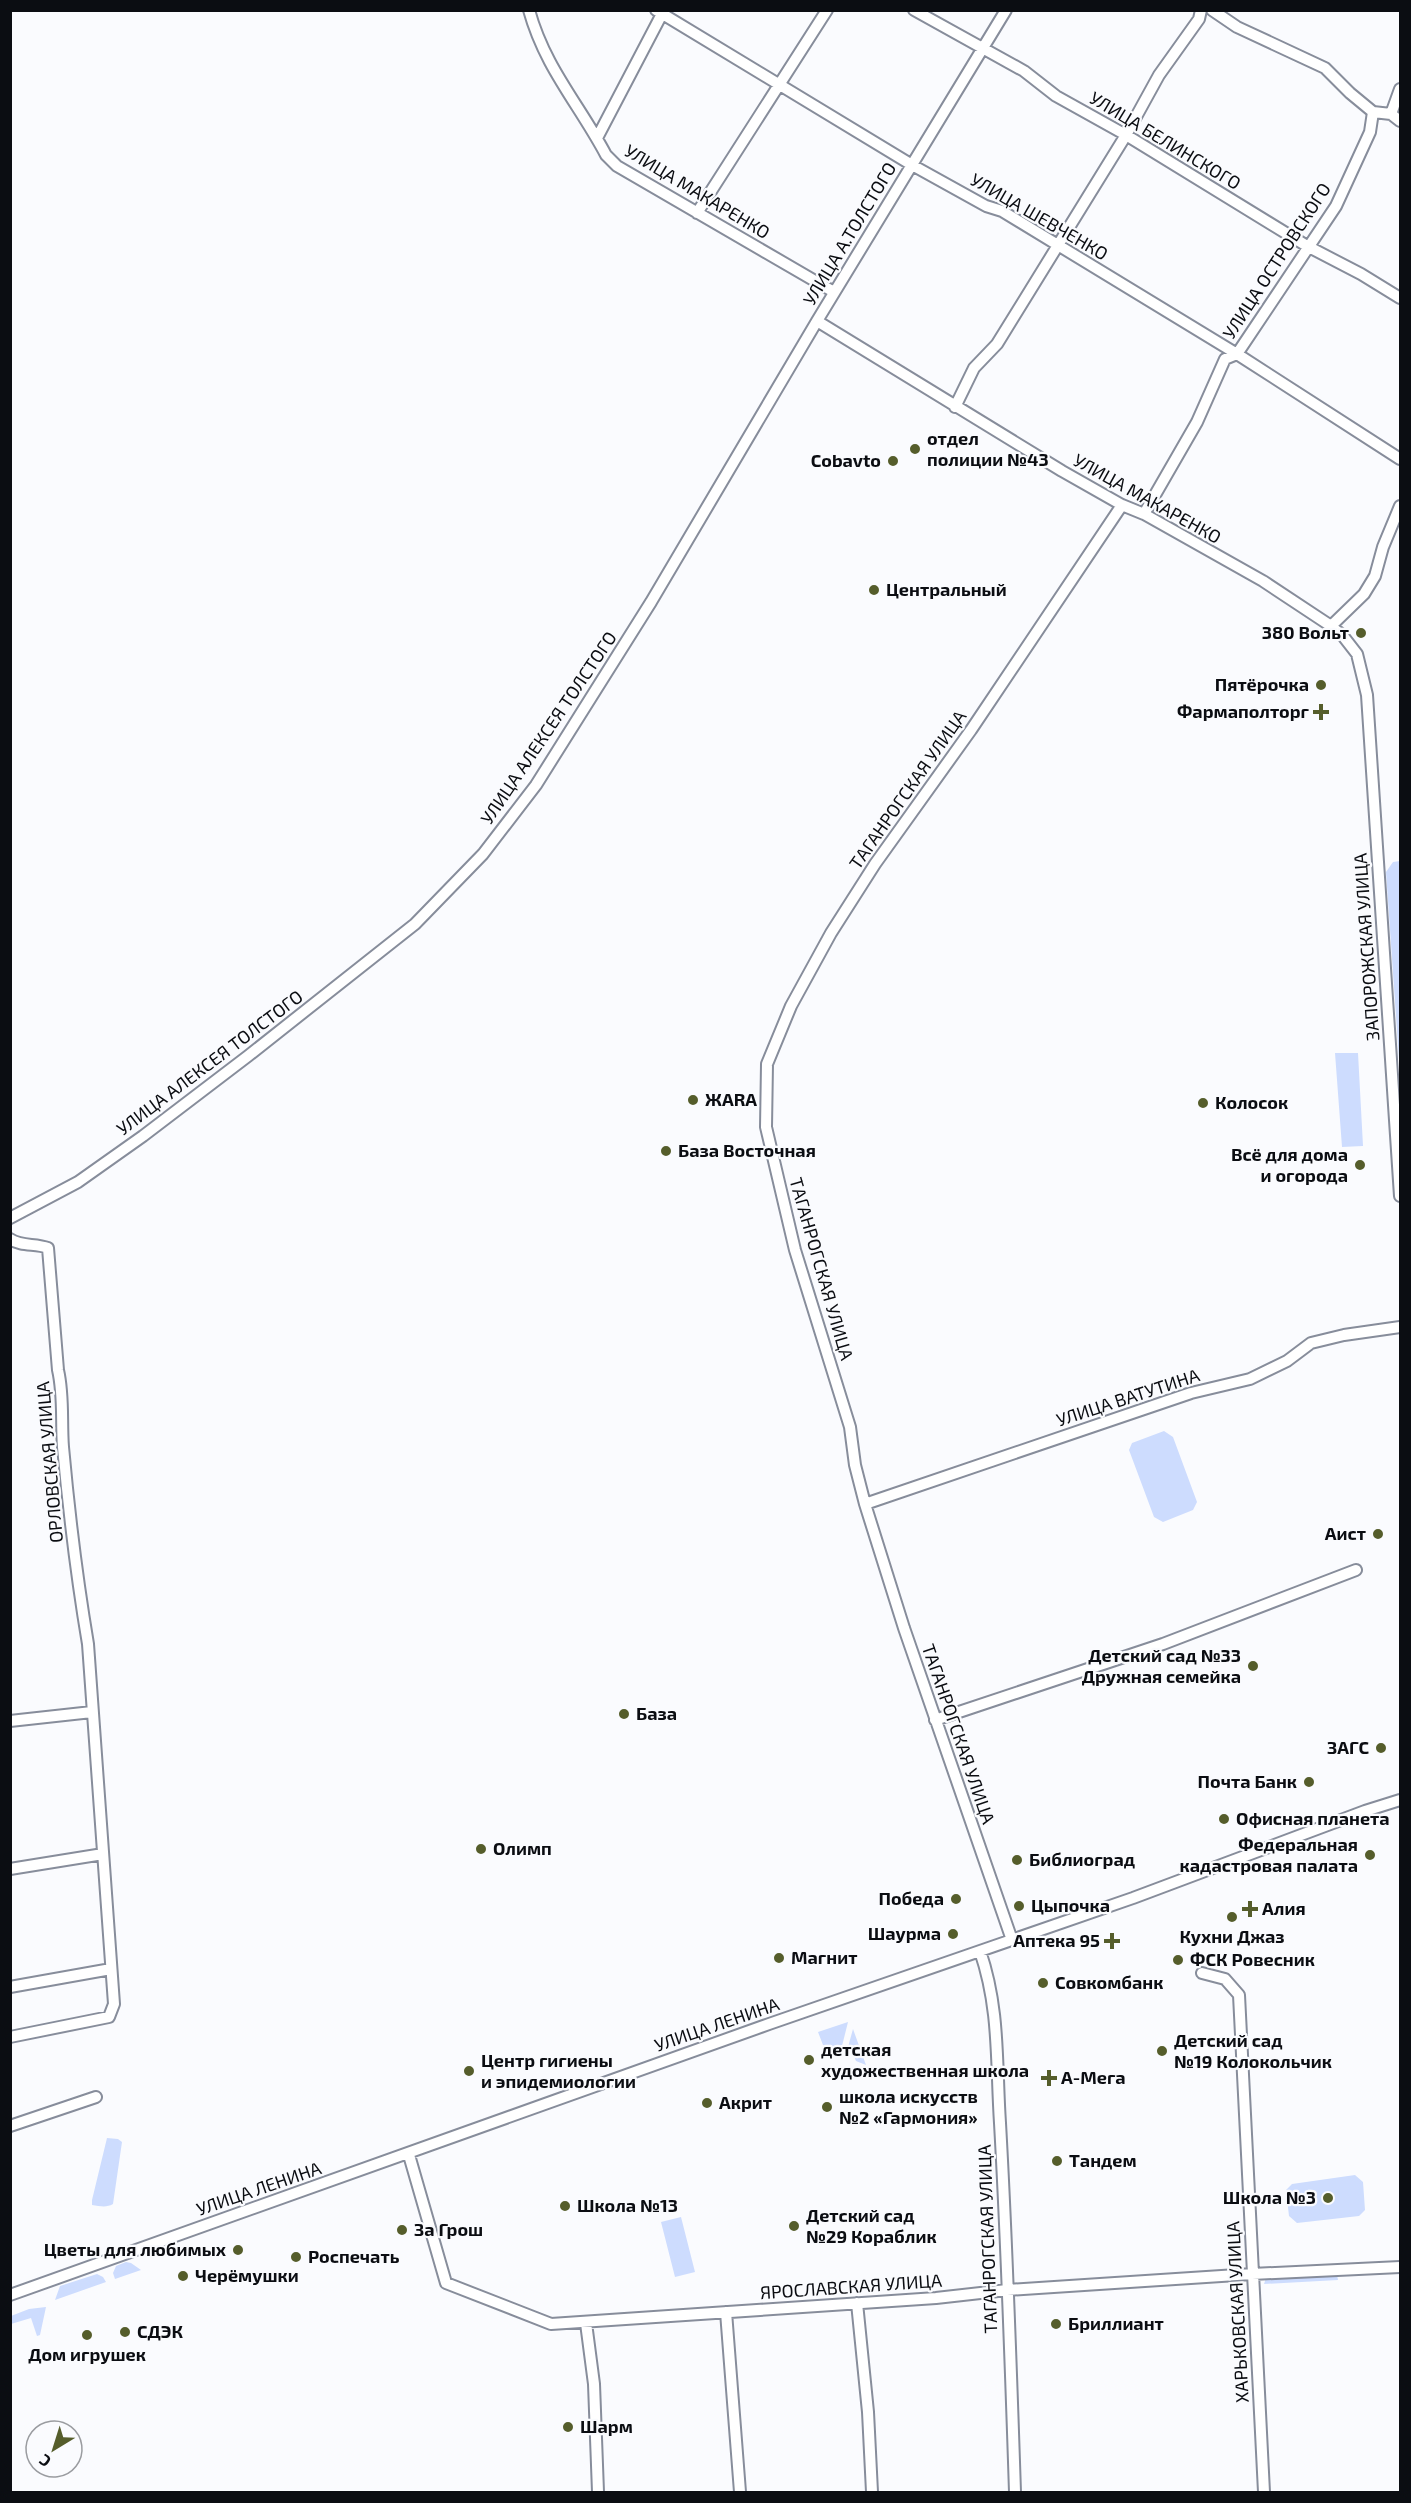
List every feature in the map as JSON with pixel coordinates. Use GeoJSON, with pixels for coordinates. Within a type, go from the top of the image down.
{"type":"FeatureCollection","features":[{"type":"Feature","properties":{"kind":"street","name":"УЛИЦА МАКАРЕНКО"},"geometry":{"type":"LineString","coordinates":[[529,10],[536,39],[549,64],[606,155],[616,166],[834,292]]}},
{"type":"Feature","properties":{"kind":"street"},"geometry":{"type":"LineString","coordinates":[[697,213],[826,10]]}},
{"type":"Feature","properties":{"kind":"street","name":"УЛИЦА БЕЛИНСКОГО"},"geometry":{"type":"LineString","coordinates":[[914,10],[1024,71],[1056,96],[1126,135],[1307,246],[1401,298]]}},
{"type":"Feature","properties":{"kind":"street"},"geometry":{"type":"LineString","coordinates":[[912,165],[1006,10]]}},
{"type":"Feature","properties":{"kind":"street"},"geometry":{"type":"LineString","coordinates":[[955,407],[974,368],[997,344],[1126,135],[1159,75],[1199,19],[1201,10]]}},
{"type":"Feature","properties":{"kind":"street"},"geometry":{"type":"LineString","coordinates":[[1212,10],[1237,27],[1324,68],[1373,112],[1391,114],[1401,121]]}},
{"type":"Feature","properties":{"kind":"street"},"geometry":{"type":"LineString","coordinates":[[597,138],[661,12]]}},
{"type":"Feature","properties":{"kind":"street","name":"УЛИЦА ШЕВЧЕНКО"},"geometry":{"type":"LineString","coordinates":[[661,12],[912,165],[986,206],[1002,212],[1238,354],[1401,459]]}},
{"type":"Feature","properties":{"kind":"street"},"geometry":{"type":"LineString","coordinates":[[1391,114],[1401,89]]}},
{"type":"Feature","properties":{"kind":"street","name":"УЛИЦА ОСТРОВСКОГО"},"geometry":{"type":"LineString","coordinates":[[1144,514],[1197,422],[1225,359],[1238,354],[1307,246],[1336,206],[1370,132],[1373,112]]}},
{"type":"Feature","properties":{"kind":"street","name":"УЛИЦА А.ТОЛСТОГО"},"geometry":{"type":"LineString","coordinates":[[817,321],[912,165]]}},
{"type":"Feature","properties":{"kind":"street","name":"УЛИЦА МАКАРЕНКО"},"geometry":{"type":"LineString","coordinates":[[817,321],[955,407],[1122,505],[1144,514],[1263,581],[1331,626],[1343,636],[1357,654],[1367,695]]}},
{"type":"Feature","properties":{"kind":"street","name":"УЛИЦА АЛЕКСЕЯ ТОЛСТОГО"},"geometry":{"type":"LineString","coordinates":[[10,1218],[78,1182],[248,1056],[415,924],[483,854],[536,785],[574,726],[670,572],[817,321]]}},
{"type":"Feature","properties":{"kind":"street","name":"ТАГАНРОГСКАЯ УЛИЦА"},"geometry":{"type":"LineString","coordinates":[[1012,1940],[935,1720],[865,1504],[855,1465],[850,1427],[795,1250],[766,1127],[767,1064],[791,1006],[831,933],[875,864],[971,730],[1054,603],[1122,505]]}},
{"type":"Feature","properties":{"kind":"street"},"geometry":{"type":"LineString","coordinates":[[1331,626],[1364,594],[1375,576],[1383,547],[1401,506]]}},
{"type":"Feature","properties":{"kind":"street","name":"ЗАПОРОЖСКАЯ УЛИЦА"},"geometry":{"type":"LineString","coordinates":[[1367,695],[1401,1196]]}},
{"type":"Feature","properties":{"kind":"street","name":"ОРЛОВСКАЯ УЛИЦА"},"geometry":{"type":"LineString","coordinates":[[10,1239],[17,1244],[40,1245],[48,1248],[58,1370],[62,1389],[63,1445],[79,1591],[88,1644],[114,2004],[109,2017],[10,2037]]}},
{"type":"Feature","properties":{"kind":"street","name":"УЛИЦА ВАТУТИНА"},"geometry":{"type":"LineString","coordinates":[[865,1504],[1191,1393],[1250,1378],[1287,1361],[1311,1343],[1344,1335],[1401,1327]]}},
{"type":"Feature","properties":{"kind":"street"},"geometry":{"type":"LineString","coordinates":[[935,1720],[1163,1644],[1356,1570]]}},
{"type":"Feature","properties":{"kind":"street"},"geometry":{"type":"LineString","coordinates":[[10,1722],[92,1712]]}},
{"type":"Feature","properties":{"kind":"street","name":"УЛИЦА ЛЕНИНА"},"geometry":{"type":"LineString","coordinates":[[10,2295],[409,2155],[568,2096],[1401,1800]]}},
{"type":"Feature","properties":{"kind":"street"},"geometry":{"type":"LineString","coordinates":[[10,1869],[103,1854]]}},
{"type":"Feature","properties":{"kind":"street","name":"ТАГАНРОГСКАЯ УЛИЦА"},"geometry":{"type":"LineString","coordinates":[[980,1951],[986,1969],[998,2030],[997,2073],[1008,2264],[1015,2493]]}},
{"type":"Feature","properties":{"kind":"street"},"geometry":{"type":"LineString","coordinates":[[10,1987],[111,1969]]}},
{"type":"Feature","properties":{"kind":"street","name":"ХАРЬКОВСКАЯ УЛИЦА"},"geometry":{"type":"LineString","coordinates":[[1202,1973],[1225,1979],[1239,1995],[1264,2493]]}},
{"type":"Feature","properties":{"kind":"street"},"geometry":{"type":"LineString","coordinates":[[10,2126],[96,2097]]}},
{"type":"Feature","properties":{"kind":"street","name":"ЯРОСЛАВСКАЯ УЛИЦА"},"geometry":{"type":"LineString","coordinates":[[409,2155],[446,2283],[551,2324],[857,2303],[1007,2290],[1401,2267]]}},
{"type":"Feature","properties":{"kind":"street"},"geometry":{"type":"LineString","coordinates":[[857,2303],[868,2412],[872,2493]]}},
{"type":"Feature","properties":{"kind":"street"},"geometry":{"type":"LineString","coordinates":[[726,2312],[740,2493]]}},
{"type":"Feature","properties":{"kind":"street"},"geometry":{"type":"LineString","coordinates":[[586,2323],[594,2384],[598,2493]]}},
{"type":"Feature","properties":{"kind":"shaded area"},"geometry":{"type":"Polygon","coordinates":[[[1400,861],[1400,1074],[1386,872],[1393,862],[1400,861]]]}},
{"type":"Feature","properties":{"kind":"shaded area"},"geometry":{"type":"Polygon","coordinates":[[[1335,1053],[1358,1053],[1363,1146],[1342,1147],[1335,1053]]]}},
{"type":"Feature","properties":{"kind":"shaded area"},"geometry":{"type":"Polygon","coordinates":[[[1164,1431],[1173,1437],[1197,1502],[1193,1510],[1163,1522],[1154,1517],[1129,1450],[1132,1443],[1164,1431]]]}},
{"type":"Feature","properties":{"kind":"shaded area"},"geometry":{"type":"Polygon","coordinates":[[[848,2022],[842,2046],[829,2049],[823,2045],[818,2032],[848,2022]]]}},
{"type":"Feature","properties":{"kind":"shaded area"},"geometry":{"type":"Polygon","coordinates":[[[853,2029],[866,2065],[856,2061],[848,2047],[853,2029]]]}},
{"type":"Feature","properties":{"kind":"shaded area"},"geometry":{"type":"Polygon","coordinates":[[[107,2138],[118,2139],[122,2142],[113,2204],[92,2205],[92,2200],[107,2138]]]}},
{"type":"Feature","properties":{"kind":"shaded area"},"geometry":{"type":"Polygon","coordinates":[[[1355,2175],[1363,2182],[1365,2210],[1359,2216],[1297,2223],[1289,2216],[1286,2190],[1292,2184],[1355,2175]]]}},
{"type":"Feature","properties":{"kind":"shaded area"},"geometry":{"type":"Polygon","coordinates":[[[681,2217],[695,2272],[675,2277],[661,2222],[681,2217]]]}},
{"type":"Feature","properties":{"kind":"shaded area"},"geometry":{"type":"Polygon","coordinates":[[[126,2262],[141,2270],[115,2279],[113,2273],[116,2266],[126,2262]]]}},
{"type":"Feature","properties":{"kind":"shaded area"},"geometry":{"type":"Polygon","coordinates":[[[97,2274],[106,2282],[55,2300],[60,2286],[97,2274]]]}},
{"type":"Feature","properties":{"kind":"shaded area"},"geometry":{"type":"Polygon","coordinates":[[[1337,2275],[1338,2280],[1264,2284],[1266,2278],[1337,2275]]]}},
{"type":"Feature","properties":{"kind":"shaded area"},"geometry":{"type":"Polygon","coordinates":[[[46,2307],[40,2335],[37,2336],[31,2318],[11,2324],[11,2316],[29,2309],[46,2307]]]}},
{"type":"Feature","properties":{"kind":"place","name":"отдел полиции №43"},"geometry":{"type":"Point","coordinates":[915,449]}},
{"type":"Feature","properties":{"kind":"place","name":"Cobavto"},"geometry":{"type":"Point","coordinates":[893,461]}},
{"type":"Feature","properties":{"kind":"place","name":"Центральный"},"geometry":{"type":"Point","coordinates":[874,590]}},
{"type":"Feature","properties":{"kind":"place","name":"380 Вольт"},"geometry":{"type":"Point","coordinates":[1361,633]}},
{"type":"Feature","properties":{"kind":"place","name":"Пятёрочка"},"geometry":{"type":"Point","coordinates":[1321,685]}},
{"type":"Feature","properties":{"kind":"place","name":"Фармаполторг"},"geometry":{"type":"Point","coordinates":[1321,712]}},
{"type":"Feature","properties":{"kind":"place","name":"ЖАRА"},"geometry":{"type":"Point","coordinates":[693,1100]}},
{"type":"Feature","properties":{"kind":"place","name":"Колосок"},"geometry":{"type":"Point","coordinates":[1203,1103]}},
{"type":"Feature","properties":{"kind":"place","name":"База Восточная"},"geometry":{"type":"Point","coordinates":[666,1151]}},
{"type":"Feature","properties":{"kind":"place","name":"Всё для дома и огорода"},"geometry":{"type":"Point","coordinates":[1360,1165]}},
{"type":"Feature","properties":{"kind":"place","name":"Аист"},"geometry":{"type":"Point","coordinates":[1378,1534]}},
{"type":"Feature","properties":{"kind":"place","name":"Детский сад №33 Дружная семейка"},"geometry":{"type":"Point","coordinates":[1253,1666]}},
{"type":"Feature","properties":{"kind":"place","name":"База"},"geometry":{"type":"Point","coordinates":[624,1714]}},
{"type":"Feature","properties":{"kind":"place","name":"ЗАГС"},"geometry":{"type":"Point","coordinates":[1381,1748]}},
{"type":"Feature","properties":{"kind":"place","name":"Почта Банк"},"geometry":{"type":"Point","coordinates":[1309,1782]}},
{"type":"Feature","properties":{"kind":"place","name":"Офисная планета"},"geometry":{"type":"Point","coordinates":[1224,1819]}},
{"type":"Feature","properties":{"kind":"place","name":"Олимп"},"geometry":{"type":"Point","coordinates":[481,1849]}},
{"type":"Feature","properties":{"kind":"place","name":"Федеральная кадастровая палата"},"geometry":{"type":"Point","coordinates":[1370,1855]}},
{"type":"Feature","properties":{"kind":"place","name":"Библиоград"},"geometry":{"type":"Point","coordinates":[1017,1860]}},
{"type":"Feature","properties":{"kind":"place","name":"Победа"},"geometry":{"type":"Point","coordinates":[956,1899]}},
{"type":"Feature","properties":{"kind":"place","name":"Цыпочка"},"geometry":{"type":"Point","coordinates":[1019,1906]}},
{"type":"Feature","properties":{"kind":"place","name":"Алия"},"geometry":{"type":"Point","coordinates":[1250,1909]}},
{"type":"Feature","properties":{"kind":"place","name":"Кухни Джаз"},"geometry":{"type":"Point","coordinates":[1232,1917]}},
{"type":"Feature","properties":{"kind":"place","name":"Шаурма"},"geometry":{"type":"Point","coordinates":[953,1934]}},
{"type":"Feature","properties":{"kind":"place","name":"Аптека 95"},"geometry":{"type":"Point","coordinates":[1112,1941]}},
{"type":"Feature","properties":{"kind":"place","name":"Магнит"},"geometry":{"type":"Point","coordinates":[779,1958]}},
{"type":"Feature","properties":{"kind":"place","name":"ФСК Ровесник"},"geometry":{"type":"Point","coordinates":[1178,1960]}},
{"type":"Feature","properties":{"kind":"place","name":"Совкомбанк"},"geometry":{"type":"Point","coordinates":[1043,1983]}},
{"type":"Feature","properties":{"kind":"place","name":"Детский сад №19 Колокольчик"},"geometry":{"type":"Point","coordinates":[1162,2051]}},
{"type":"Feature","properties":{"kind":"place","name":"детская художественная школа"},"geometry":{"type":"Point","coordinates":[809,2060]}},
{"type":"Feature","properties":{"kind":"place","name":"Центр гигиены и эпидемиологии"},"geometry":{"type":"Point","coordinates":[469,2071]}},
{"type":"Feature","properties":{"kind":"place","name":"А-Мега"},"geometry":{"type":"Point","coordinates":[1049,2078]}},
{"type":"Feature","properties":{"kind":"place","name":"Акрит"},"geometry":{"type":"Point","coordinates":[707,2103]}},
{"type":"Feature","properties":{"kind":"place","name":"школа искусств №2 «Гармония»"},"geometry":{"type":"Point","coordinates":[827,2107]}},
{"type":"Feature","properties":{"kind":"place","name":"Тандем"},"geometry":{"type":"Point","coordinates":[1057,2161]}},
{"type":"Feature","properties":{"kind":"place","name":"Школа №3"},"geometry":{"type":"Point","coordinates":[1328,2198]}},
{"type":"Feature","properties":{"kind":"place","name":"Школа №13"},"geometry":{"type":"Point","coordinates":[565,2206]}},
{"type":"Feature","properties":{"kind":"place","name":"Детский сад №29 Кораблик"},"geometry":{"type":"Point","coordinates":[794,2226]}},
{"type":"Feature","properties":{"kind":"place","name":"За Грош"},"geometry":{"type":"Point","coordinates":[402,2230]}},
{"type":"Feature","properties":{"kind":"place","name":"Цветы для любимых"},"geometry":{"type":"Point","coordinates":[238,2250]}},
{"type":"Feature","properties":{"kind":"place","name":"Роспечать"},"geometry":{"type":"Point","coordinates":[296,2257]}},
{"type":"Feature","properties":{"kind":"place","name":"Черёмушки"},"geometry":{"type":"Point","coordinates":[183,2276]}},
{"type":"Feature","properties":{"kind":"place","name":"Бриллиант"},"geometry":{"type":"Point","coordinates":[1056,2324]}},
{"type":"Feature","properties":{"kind":"place","name":"СДЭК"},"geometry":{"type":"Point","coordinates":[125,2332]}},
{"type":"Feature","properties":{"kind":"place","name":"Дом игрушек"},"geometry":{"type":"Point","coordinates":[87,2335]}},
{"type":"Feature","properties":{"kind":"place","name":"Шарм"},"geometry":{"type":"Point","coordinates":[568,2427]}}]}
